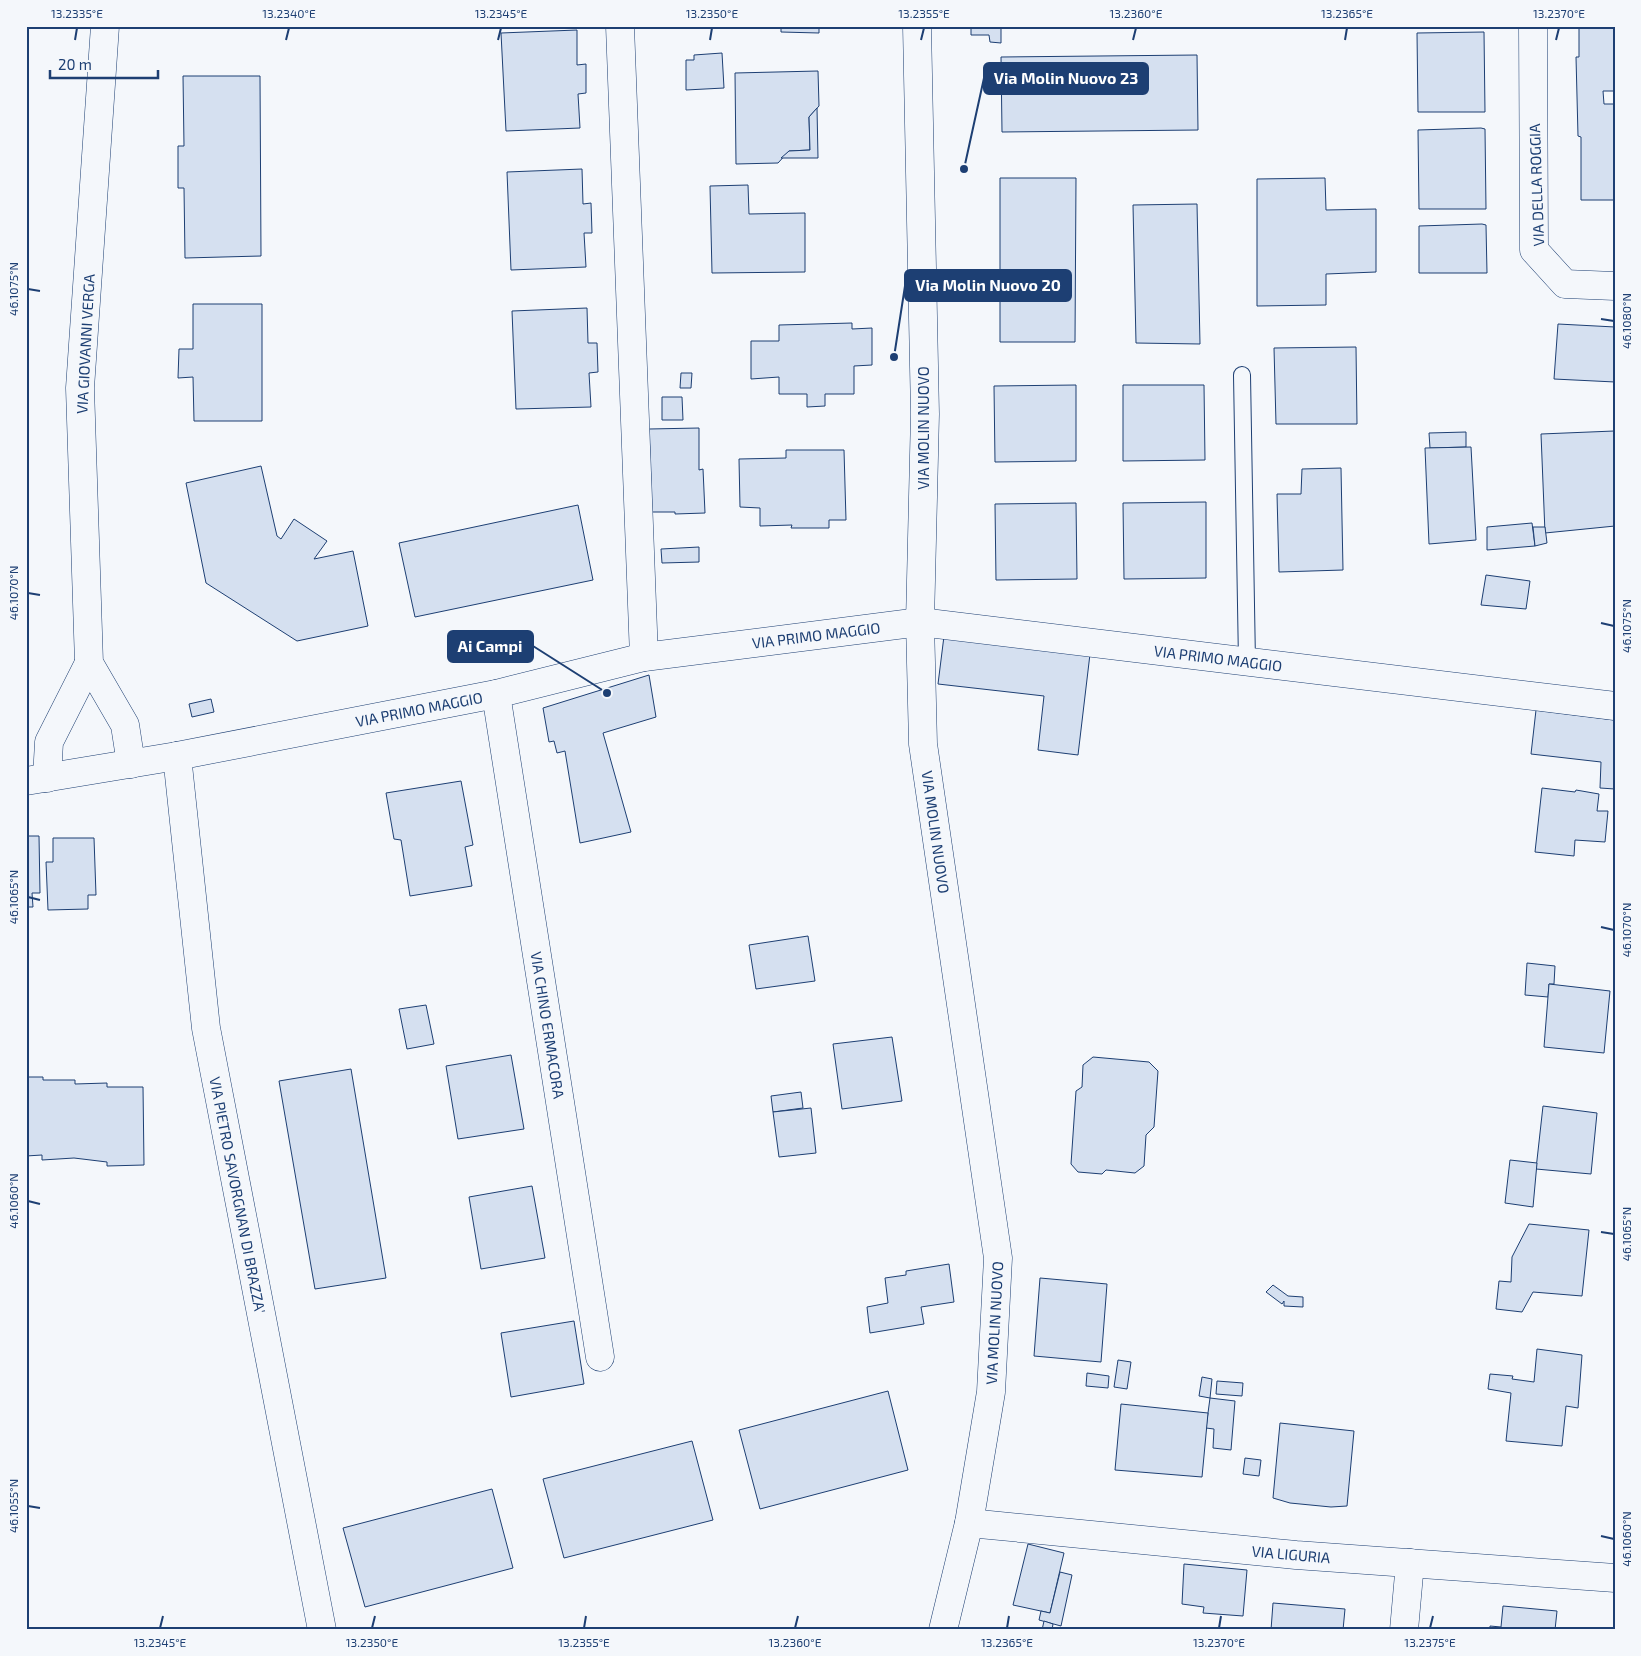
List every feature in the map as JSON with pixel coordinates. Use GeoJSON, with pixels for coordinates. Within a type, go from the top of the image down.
{"type":"FeatureCollection","features":[{"type":"Feature","properties":{"kind":"street","name":"VIA GIOVANNI VERGA"},"geometry":{"type":"LineString","coordinates":[[37,779],[49,742],[89,662],[80,388],[105,26]]}},
{"type":"Feature","properties":{"kind":"street"},"geometry":{"type":"LineString","coordinates":[[620,26],[644,658]]}},
{"type":"Feature","properties":{"kind":"street","name":"VIA MOLIN NUOVO"},"geometry":{"type":"LineString","coordinates":[[917,26],[925,414],[920,622],[923,744],[998,1258],[991,1392],[969,1523],[943,1630]]}},
{"type":"Feature","properties":{"kind":"street","name":"VIA DELLA ROGGIA"},"geometry":{"type":"LineString","coordinates":[[1533,26],[1534,250],[1565,284],[1615,286]]}},
{"type":"Feature","properties":{"kind":"street","name":"VIA PRIMO MAGGIO"},"geometry":{"type":"LineString","coordinates":[[37,779],[177,756],[496,694],[644,658],[920,622],[1615,706]]}},
{"type":"Feature","properties":{"kind":"street","name":"VIA GIOVANNI VERGA"},"geometry":{"type":"LineString","coordinates":[[89,662],[126,725],[131,764]]}},
{"type":"Feature","properties":{"kind":"street","name":"VIA CHINO ERMACORA"},"geometry":{"type":"LineString","coordinates":[[496,694],[600,1357]]}},
{"type":"Feature","properties":{"kind":"street","name":"VIA PIETRO SAVORGNAN DI BRAZZA'"},"geometry":{"type":"LineString","coordinates":[[177,756],[206,1028],[322,1630]]}},
{"type":"Feature","properties":{"kind":"street","name":"VIA LIGURIA"},"geometry":{"type":"LineString","coordinates":[[969,1523],[1296,1555],[1615,1578]]}},
{"type":"Feature","properties":{"kind":"street"},"geometry":{"type":"LineString","coordinates":[[1404,1630],[1410,1563]]}},
{"type":"Feature","properties":{"kind":"lane"},"geometry":{"type":"LineString","coordinates":[[1242,375],[1247,662]]}},
{"type":"Feature","properties":{"kind":"building"},"geometry":{"type":"Polygon","coordinates":[[[781,26],[819,26],[819,33],[781,32],[781,26]]]}},
{"type":"Feature","properties":{"kind":"building"},"geometry":{"type":"Polygon","coordinates":[[[971,26],[1001,26],[1001,43],[990,42],[989,35],[971,35],[971,26]]]}},
{"type":"Feature","properties":{"kind":"building"},"geometry":{"type":"Polygon","coordinates":[[[1579,26],[1615,26],[1615,91],[1603,91],[1604,104],[1615,104],[1615,200],[1581,200],[1581,137],[1578,136],[1576,57],[1579,57],[1579,26]]]}},
{"type":"Feature","properties":{"kind":"building"},"geometry":{"type":"Polygon","coordinates":[[[577,30],[577,65],[586,64],[586,93],[578,94],[580,128],[506,131],[501,33],[577,30]]]}},
{"type":"Feature","properties":{"kind":"building"},"geometry":{"type":"Polygon","coordinates":[[[1484,32],[1485,112],[1418,112],[1417,33],[1484,32]]]}},
{"type":"Feature","properties":{"kind":"building"},"geometry":{"type":"Polygon","coordinates":[[[722,53],[724,88],[686,90],[686,60],[694,60],[694,55],[722,53]]]}},
{"type":"Feature","properties":{"kind":"building"},"geometry":{"type":"Polygon","coordinates":[[[1197,55],[1198,130],[1002,132],[1001,57],[1197,55]]]}},
{"type":"Feature","properties":{"kind":"building"},"geometry":{"type":"Polygon","coordinates":[[[818,71],[819,106],[809,117],[810,150],[789,151],[778,163],[736,164],[735,73],[818,71]]]}},
{"type":"Feature","properties":{"kind":"building"},"geometry":{"type":"Polygon","coordinates":[[[183,76],[260,76],[261,256],[185,258],[184,188],[178,188],[178,146],[184,146],[183,76]]]}},
{"type":"Feature","properties":{"kind":"building"},"geometry":{"type":"Polygon","coordinates":[[[817,108],[818,158],[781,158],[789,151],[810,150],[809,117],[817,108]]]}},
{"type":"Feature","properties":{"kind":"building"},"geometry":{"type":"Polygon","coordinates":[[[1485,129],[1486,209],[1419,209],[1418,130],[1485,129]]]}},
{"type":"Feature","properties":{"kind":"building"},"geometry":{"type":"Polygon","coordinates":[[[582,169],[583,204],[591,203],[592,233],[584,233],[586,267],[511,270],[507,172],[582,169]]]}},
{"type":"Feature","properties":{"kind":"building"},"geometry":{"type":"Polygon","coordinates":[[[1000,178],[1076,178],[1075,342],[1000,342],[1000,178]]]}},
{"type":"Feature","properties":{"kind":"building"},"geometry":{"type":"Polygon","coordinates":[[[1325,178],[1326,210],[1376,209],[1376,272],[1326,274],[1326,305],[1257,306],[1257,179],[1325,178]]]}},
{"type":"Feature","properties":{"kind":"building"},"geometry":{"type":"Polygon","coordinates":[[[748,185],[749,214],[805,213],[805,272],[712,273],[710,186],[748,185]]]}},
{"type":"Feature","properties":{"kind":"building"},"geometry":{"type":"Polygon","coordinates":[[[1197,204],[1200,344],[1136,343],[1133,205],[1197,204]]]}},
{"type":"Feature","properties":{"kind":"building"},"geometry":{"type":"Polygon","coordinates":[[[1486,225],[1487,273],[1419,273],[1419,226],[1486,225]]]}},
{"type":"Feature","properties":{"kind":"building"},"geometry":{"type":"Polygon","coordinates":[[[193,304],[262,304],[262,421],[194,421],[193,377],[178,378],[179,349],[193,349],[193,304]]]}},
{"type":"Feature","properties":{"kind":"building"},"geometry":{"type":"Polygon","coordinates":[[[587,308],[588,343],[597,343],[598,372],[589,373],[591,407],[516,409],[512,311],[587,308]]]}},
{"type":"Feature","properties":{"kind":"building"},"geometry":{"type":"Polygon","coordinates":[[[852,323],[852,329],[872,328],[872,365],[854,366],[854,394],[825,394],[825,406],[807,407],[807,394],[779,394],[779,377],[751,379],[751,341],[779,341],[779,325],[852,323]]]}},
{"type":"Feature","properties":{"kind":"building"},"geometry":{"type":"Polygon","coordinates":[[[1558,324],[1615,327],[1615,382],[1554,379],[1558,324]]]}},
{"type":"Feature","properties":{"kind":"building"},"geometry":{"type":"Polygon","coordinates":[[[1356,347],[1357,424],[1276,424],[1274,348],[1356,347]]]}},
{"type":"Feature","properties":{"kind":"building"},"geometry":{"type":"Polygon","coordinates":[[[681,373],[692,373],[691,388],[680,388],[681,373]]]}},
{"type":"Feature","properties":{"kind":"building"},"geometry":{"type":"Polygon","coordinates":[[[1076,385],[1076,461],[995,462],[994,386],[1076,385]]]}},
{"type":"Feature","properties":{"kind":"building"},"geometry":{"type":"Polygon","coordinates":[[[1123,385],[1204,385],[1205,460],[1123,461],[1123,385]]]}},
{"type":"Feature","properties":{"kind":"building"},"geometry":{"type":"Polygon","coordinates":[[[662,397],[682,397],[683,420],[662,420],[662,397]]]}},
{"type":"Feature","properties":{"kind":"building"},"geometry":{"type":"Polygon","coordinates":[[[699,428],[699,470],[703,469],[705,513],[675,514],[675,512],[652,512],[649,429],[699,428]]]}},
{"type":"Feature","properties":{"kind":"building"},"geometry":{"type":"Polygon","coordinates":[[[1614,431],[1615,526],[1545,533],[1541,434],[1614,431]]]}},
{"type":"Feature","properties":{"kind":"building"},"geometry":{"type":"Polygon","coordinates":[[[1466,432],[1466,447],[1430,448],[1429,433],[1466,432]]]}},
{"type":"Feature","properties":{"kind":"building"},"geometry":{"type":"Polygon","coordinates":[[[1471,447],[1476,540],[1429,544],[1425,448],[1471,447]]]}},
{"type":"Feature","properties":{"kind":"building"},"geometry":{"type":"Polygon","coordinates":[[[786,450],[844,450],[846,520],[829,520],[829,528],[791,528],[792,525],[760,526],[760,508],[740,507],[739,459],[786,458],[786,450]]]}},
{"type":"Feature","properties":{"kind":"building"},"geometry":{"type":"Polygon","coordinates":[[[261,466],[277,536],[281,539],[294,519],[327,541],[314,559],[353,551],[368,626],[297,641],[206,583],[186,483],[261,466]]]}},
{"type":"Feature","properties":{"kind":"building"},"geometry":{"type":"Polygon","coordinates":[[[1341,468],[1343,570],[1279,572],[1277,494],[1301,494],[1302,469],[1341,468]]]}},
{"type":"Feature","properties":{"kind":"building"},"geometry":{"type":"Polygon","coordinates":[[[1206,502],[1206,578],[1124,579],[1123,503],[1206,502]]]}},
{"type":"Feature","properties":{"kind":"building"},"geometry":{"type":"Polygon","coordinates":[[[1076,503],[1077,579],[996,580],[995,504],[1076,503]]]}},
{"type":"Feature","properties":{"kind":"building"},"geometry":{"type":"Polygon","coordinates":[[[578,505],[593,580],[415,617],[399,543],[578,505]]]}},
{"type":"Feature","properties":{"kind":"building"},"geometry":{"type":"Polygon","coordinates":[[[1532,523],[1535,546],[1487,550],[1487,527],[1532,523]]]}},
{"type":"Feature","properties":{"kind":"building"},"geometry":{"type":"Polygon","coordinates":[[[1533,527],[1545,527],[1547,543],[1535,546],[1533,527]]]}},
{"type":"Feature","properties":{"kind":"building"},"geometry":{"type":"Polygon","coordinates":[[[699,547],[699,562],[662,563],[661,549],[699,547]]]}},
{"type":"Feature","properties":{"kind":"building"},"geometry":{"type":"Polygon","coordinates":[[[1486,575],[1530,581],[1526,609],[1481,605],[1486,575]]]}},
{"type":"Feature","properties":{"kind":"building"},"geometry":{"type":"Polygon","coordinates":[[[944,636],[1090,654],[1078,755],[1038,750],[1044,696],[938,684],[944,636]]]}},
{"type":"Feature","properties":{"kind":"building"},"geometry":{"type":"Polygon","coordinates":[[[649,675],[656,717],[603,733],[631,832],[580,843],[565,751],[557,753],[554,741],[549,742],[543,708],[649,675]]]}},
{"type":"Feature","properties":{"kind":"building"},"geometry":{"type":"Polygon","coordinates":[[[211,699],[214,712],[192,717],[189,704],[211,699]]]}},
{"type":"Feature","properties":{"kind":"building"},"geometry":{"type":"Polygon","coordinates":[[[1536,710],[1615,720],[1615,789],[1600,788],[1601,762],[1531,754],[1536,710]]]}},
{"type":"Feature","properties":{"kind":"building"},"geometry":{"type":"Polygon","coordinates":[[[461,781],[473,845],[465,847],[472,886],[410,896],[401,840],[394,839],[386,793],[461,781]]]}},
{"type":"Feature","properties":{"kind":"building"},"geometry":{"type":"Polygon","coordinates":[[[1542,788],[1575,792],[1576,790],[1599,794],[1597,811],[1608,811],[1605,842],[1575,840],[1574,856],[1535,852],[1542,788]]]}},
{"type":"Feature","properties":{"kind":"building"},"geometry":{"type":"Polygon","coordinates":[[[26,836],[39,836],[40,893],[32,893],[33,907],[26,907],[26,836]]]}},
{"type":"Feature","properties":{"kind":"building"},"geometry":{"type":"Polygon","coordinates":[[[53,838],[94,838],[96,895],[88,895],[88,909],[48,910],[46,862],[53,862],[53,838]]]}},
{"type":"Feature","properties":{"kind":"building"},"geometry":{"type":"Polygon","coordinates":[[[808,936],[815,981],[756,989],[749,945],[808,936]]]}},
{"type":"Feature","properties":{"kind":"building"},"geometry":{"type":"Polygon","coordinates":[[[1527,963],[1555,966],[1554,984],[1549,984],[1548,997],[1525,995],[1527,963]]]}},
{"type":"Feature","properties":{"kind":"building"},"geometry":{"type":"Polygon","coordinates":[[[1549,984],[1610,991],[1604,1053],[1544,1047],[1549,984]]]}},
{"type":"Feature","properties":{"kind":"building"},"geometry":{"type":"Polygon","coordinates":[[[426,1005],[434,1044],[407,1049],[399,1009],[426,1005]]]}},
{"type":"Feature","properties":{"kind":"building"},"geometry":{"type":"Polygon","coordinates":[[[892,1037],[902,1101],[842,1109],[833,1044],[892,1037]]]}},
{"type":"Feature","properties":{"kind":"building"},"geometry":{"type":"Polygon","coordinates":[[[511,1055],[524,1129],[458,1139],[446,1066],[511,1055]]]}},
{"type":"Feature","properties":{"kind":"building"},"geometry":{"type":"Polygon","coordinates":[[[1093,1057],[1149,1062],[1158,1071],[1154,1127],[1146,1135],[1144,1166],[1135,1173],[1106,1170],[1102,1174],[1078,1172],[1071,1164],[1076,1091],[1082,1087],[1083,1065],[1093,1057]]]}},
{"type":"Feature","properties":{"kind":"building"},"geometry":{"type":"Polygon","coordinates":[[[351,1069],[386,1278],[315,1289],[279,1081],[351,1069]]]}},
{"type":"Feature","properties":{"kind":"building"},"geometry":{"type":"Polygon","coordinates":[[[26,1077],[43,1077],[43,1080],[75,1080],[75,1084],[107,1083],[107,1087],[143,1087],[144,1165],[107,1166],[107,1162],[74,1158],[42,1160],[42,1155],[26,1156],[26,1077]]]}},
{"type":"Feature","properties":{"kind":"building"},"geometry":{"type":"Polygon","coordinates":[[[801,1092],[803,1108],[773,1112],[771,1096],[801,1092]]]}},
{"type":"Feature","properties":{"kind":"building"},"geometry":{"type":"Polygon","coordinates":[[[1543,1106],[1597,1113],[1591,1174],[1536,1169],[1543,1106]]]}},
{"type":"Feature","properties":{"kind":"building"},"geometry":{"type":"Polygon","coordinates":[[[811,1108],[816,1153],[779,1157],[773,1112],[811,1108]]]}},
{"type":"Feature","properties":{"kind":"building"},"geometry":{"type":"Polygon","coordinates":[[[1510,1160],[1537,1163],[1533,1207],[1505,1203],[1510,1160]]]}},
{"type":"Feature","properties":{"kind":"building"},"geometry":{"type":"Polygon","coordinates":[[[532,1186],[545,1258],[481,1269],[469,1197],[532,1186]]]}},
{"type":"Feature","properties":{"kind":"building"},"geometry":{"type":"Polygon","coordinates":[[[1529,1224],[1589,1230],[1582,1296],[1533,1292],[1522,1312],[1496,1309],[1499,1281],[1511,1282],[1512,1257],[1529,1224]]]}},
{"type":"Feature","properties":{"kind":"building"},"geometry":{"type":"Polygon","coordinates":[[[949,1264],[954,1302],[921,1307],[924,1324],[870,1333],[867,1307],[888,1303],[885,1278],[906,1275],[906,1271],[949,1264]]]}},
{"type":"Feature","properties":{"kind":"building"},"geometry":{"type":"Polygon","coordinates":[[[1040,1278],[1107,1284],[1101,1362],[1034,1356],[1040,1278]]]}},
{"type":"Feature","properties":{"kind":"building"},"geometry":{"type":"Polygon","coordinates":[[[1273,1285],[1288,1296],[1303,1297],[1303,1307],[1284,1306],[1284,1301],[1282,1304],[1266,1292],[1273,1285]]]}},
{"type":"Feature","properties":{"kind":"building"},"geometry":{"type":"Polygon","coordinates":[[[574,1321],[584,1384],[511,1397],[501,1333],[574,1321]]]}},
{"type":"Feature","properties":{"kind":"building"},"geometry":{"type":"Polygon","coordinates":[[[1537,1349],[1582,1355],[1578,1408],[1566,1406],[1562,1446],[1506,1441],[1511,1393],[1488,1389],[1490,1374],[1513,1376],[1512,1379],[1534,1382],[1537,1349]]]}},
{"type":"Feature","properties":{"kind":"building"},"geometry":{"type":"Polygon","coordinates":[[[1118,1360],[1131,1362],[1127,1389],[1114,1387],[1118,1360]]]}},
{"type":"Feature","properties":{"kind":"building"},"geometry":{"type":"Polygon","coordinates":[[[1087,1373],[1109,1376],[1108,1388],[1086,1386],[1087,1373]]]}},
{"type":"Feature","properties":{"kind":"building"},"geometry":{"type":"Polygon","coordinates":[[[1202,1377],[1212,1379],[1210,1398],[1199,1396],[1202,1377]]]}},
{"type":"Feature","properties":{"kind":"building"},"geometry":{"type":"Polygon","coordinates":[[[1217,1381],[1243,1383],[1242,1396],[1216,1394],[1217,1381]]]}},
{"type":"Feature","properties":{"kind":"building"},"geometry":{"type":"Polygon","coordinates":[[[888,1391],[908,1470],[760,1509],[739,1430],[888,1391]]]}},
{"type":"Feature","properties":{"kind":"building"},"geometry":{"type":"Polygon","coordinates":[[[1210,1398],[1235,1401],[1231,1450],[1213,1448],[1214,1429],[1206,1428],[1210,1398]]]}},
{"type":"Feature","properties":{"kind":"building"},"geometry":{"type":"Polygon","coordinates":[[[1121,1404],[1208,1413],[1202,1477],[1115,1470],[1121,1404]]]}},
{"type":"Feature","properties":{"kind":"building"},"geometry":{"type":"Polygon","coordinates":[[[1280,1423],[1354,1431],[1347,1506],[1331,1507],[1290,1503],[1273,1498],[1280,1423]]]}},
{"type":"Feature","properties":{"kind":"building"},"geometry":{"type":"Polygon","coordinates":[[[692,1441],[713,1520],[564,1558],[543,1479],[692,1441]]]}},
{"type":"Feature","properties":{"kind":"building"},"geometry":{"type":"Polygon","coordinates":[[[1245,1458],[1261,1460],[1259,1476],[1243,1474],[1245,1458]]]}},
{"type":"Feature","properties":{"kind":"building"},"geometry":{"type":"Polygon","coordinates":[[[492,1489],[513,1568],[365,1607],[343,1528],[492,1489]]]}},
{"type":"Feature","properties":{"kind":"building"},"geometry":{"type":"Polygon","coordinates":[[[1028,1544],[1064,1553],[1050,1613],[1013,1605],[1028,1544]]]}},
{"type":"Feature","properties":{"kind":"building"},"geometry":{"type":"Polygon","coordinates":[[[1184,1564],[1247,1570],[1243,1616],[1203,1613],[1204,1607],[1182,1604],[1184,1564]]]}},
{"type":"Feature","properties":{"kind":"building"},"geometry":{"type":"Polygon","coordinates":[[[1060,1572],[1072,1575],[1061,1626],[1039,1620],[1041,1611],[1050,1613],[1060,1572]]]}},
{"type":"Feature","properties":{"kind":"building"},"geometry":{"type":"Polygon","coordinates":[[[1273,1603],[1345,1609],[1343,1630],[1271,1630],[1273,1603]]]}},
{"type":"Feature","properties":{"kind":"building"},"geometry":{"type":"Polygon","coordinates":[[[1503,1606],[1557,1611],[1555,1630],[1490,1630],[1490,1626],[1501,1627],[1503,1606]]]}},
{"type":"Feature","properties":{"kind":"building"},"geometry":{"type":"Polygon","coordinates":[[[1044,1621],[1053,1624],[1052,1630],[1042,1630],[1044,1621]]]}},
{"type":"Feature","properties":{"kind":"place","name":"Via Molin Nuovo 23"},"geometry":{"type":"Point","coordinates":[964,169]}},
{"type":"Feature","properties":{"kind":"place","name":"Via Molin Nuovo 20"},"geometry":{"type":"Point","coordinates":[894,357]}},
{"type":"Feature","properties":{"kind":"place","name":"Ai Campi"},"geometry":{"type":"Point","coordinates":[607,693]}}]}
